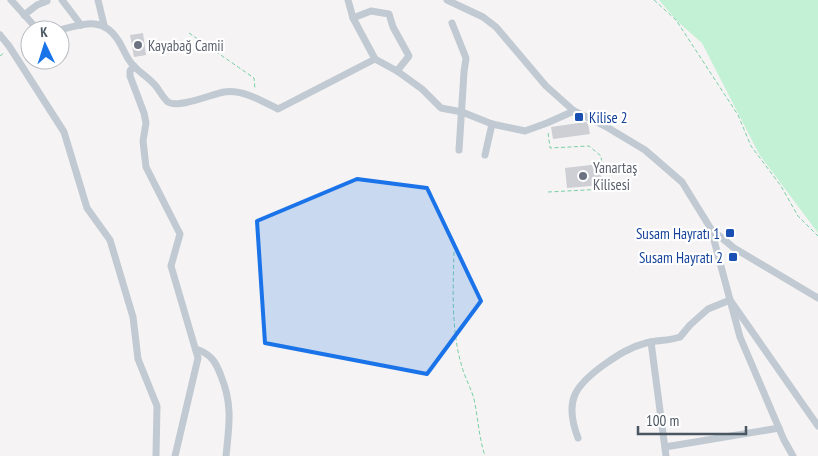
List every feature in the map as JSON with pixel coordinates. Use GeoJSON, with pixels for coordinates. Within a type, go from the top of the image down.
{"type":"FeatureCollection","features":[{"type":"Feature","properties":{"kind":"street"},"geometry":{"type":"LineString","coordinates":[[11,0],[29,20]]}},
{"type":"Feature","properties":{"kind":"street"},"geometry":{"type":"LineString","coordinates":[[62,0],[81,25]]}},
{"type":"Feature","properties":{"kind":"street"},"geometry":{"type":"LineString","coordinates":[[98,0],[104,25],[118,40],[134,66],[148,77],[172,104],[225,92],[235,92],[255,98],[278,109],[375,59]]}},
{"type":"Feature","properties":{"kind":"street"},"geometry":{"type":"LineString","coordinates":[[348,0],[353,18],[375,59],[397,71],[422,89],[441,108],[462,112],[492,124],[525,131],[574,111]]}},
{"type":"Feature","properties":{"kind":"street"},"geometry":{"type":"LineString","coordinates":[[447,0],[483,17],[496,27],[546,86],[574,111],[605,126],[645,150],[682,182],[711,229],[740,337],[793,456]]}},
{"type":"Feature","properties":{"kind":"street"},"geometry":{"type":"LineString","coordinates":[[24,15],[32,8],[47,1]]}},
{"type":"Feature","properties":{"kind":"street"},"geometry":{"type":"LineString","coordinates":[[353,18],[371,11],[389,14],[393,27],[409,56],[397,71]]}},
{"type":"Feature","properties":{"kind":"street"},"geometry":{"type":"LineString","coordinates":[[452,23],[466,58],[460,150]]}},
{"type":"Feature","properties":{"kind":"street"},"geometry":{"type":"LineString","coordinates":[[70,28],[81,25],[104,25]]}},
{"type":"Feature","properties":{"kind":"street"},"geometry":{"type":"LineString","coordinates":[[0,35],[64,132],[86,208],[110,240],[133,317],[138,359],[157,406],[156,456]]}},
{"type":"Feature","properties":{"kind":"street"},"geometry":{"type":"LineString","coordinates":[[134,66],[130,76],[146,123],[143,141],[146,167],[180,234],[171,266],[198,358],[176,456]]}},
{"type":"Feature","properties":{"kind":"street"},"geometry":{"type":"LineString","coordinates":[[485,155],[492,124]]}},
{"type":"Feature","properties":{"kind":"street"},"geometry":{"type":"LineString","coordinates":[[711,229],[734,248],[818,298]]}},
{"type":"Feature","properties":{"kind":"street"},"geometry":{"type":"LineString","coordinates":[[578,438],[572,423],[572,406],[575,393],[582,382],[627,349],[650,342],[680,337],[708,309],[730,300]]}},
{"type":"Feature","properties":{"kind":"street"},"geometry":{"type":"LineString","coordinates":[[730,300],[818,426]]}},
{"type":"Feature","properties":{"kind":"street"},"geometry":{"type":"LineString","coordinates":[[650,342],[666,456]]}},
{"type":"Feature","properties":{"kind":"street"},"geometry":{"type":"LineString","coordinates":[[196,349],[208,354],[216,363],[228,396],[230,415],[226,456]]}},
{"type":"Feature","properties":{"kind":"street"},"geometry":{"type":"LineString","coordinates":[[665,447],[779,428]]}},
{"type":"Feature","properties":{"kind":"path"},"geometry":{"type":"LineString","coordinates":[[654,0],[676,20],[738,114],[751,146],[781,186],[798,216],[818,236]]}},
{"type":"Feature","properties":{"kind":"path"},"geometry":{"type":"LineString","coordinates":[[189,33],[254,78],[255,98]]}},
{"type":"Feature","properties":{"kind":"path"},"geometry":{"type":"LineString","coordinates":[[547,123],[550,148],[589,146],[601,156],[605,189],[548,192]]}},
{"type":"Feature","properties":{"kind":"path"},"geometry":{"type":"LineString","coordinates":[[454,252],[453,294],[456,331],[462,367],[472,392],[485,456]]}},
{"type":"Feature","properties":{"kind":"highlighted area"},"geometry":{"type":"Polygon","coordinates":[[[357,179],[427,188],[481,301],[427,374],[265,343],[257,221],[357,179]]]}},
{"type":"Feature","properties":{"kind":"green space"},"geometry":{"type":"Polygon","coordinates":[[[659,0],[818,0],[818,233],[759,154],[702,43],[678,22],[659,0]]]}},
{"type":"Feature","properties":{"kind":"building","name":"Kayabağ Camii"},"geometry":{"type":"Polygon","coordinates":[[[143,33],[146,55],[134,57],[130,35],[143,33]]]}},
{"type":"Feature","properties":{"kind":"building"},"geometry":{"type":"Polygon","coordinates":[[[586,122],[590,134],[553,139],[551,127],[586,122]]]}},
{"type":"Feature","properties":{"kind":"building","name":"Yanartaş Kilisesi"},"geometry":{"type":"Polygon","coordinates":[[[599,164],[602,185],[567,188],[565,168],[599,164]]]}},
{"type":"Feature","properties":{"kind":"place","name":"Kayabağ Camii"},"geometry":{"type":"Point","coordinates":[138,45]}},
{"type":"Feature","properties":{"kind":"place","name":"Kilise 2"},"geometry":{"type":"Point","coordinates":[579,117]}},
{"type":"Feature","properties":{"kind":"place","name":"Yanartaş Kilisesi"},"geometry":{"type":"Point","coordinates":[583,176]}},
{"type":"Feature","properties":{"kind":"place","name":"Susam Hayratı 1"},"geometry":{"type":"Point","coordinates":[730,233]}},
{"type":"Feature","properties":{"kind":"place","name":"Susam Hayratı 2"},"geometry":{"type":"Point","coordinates":[733,257]}}]}
